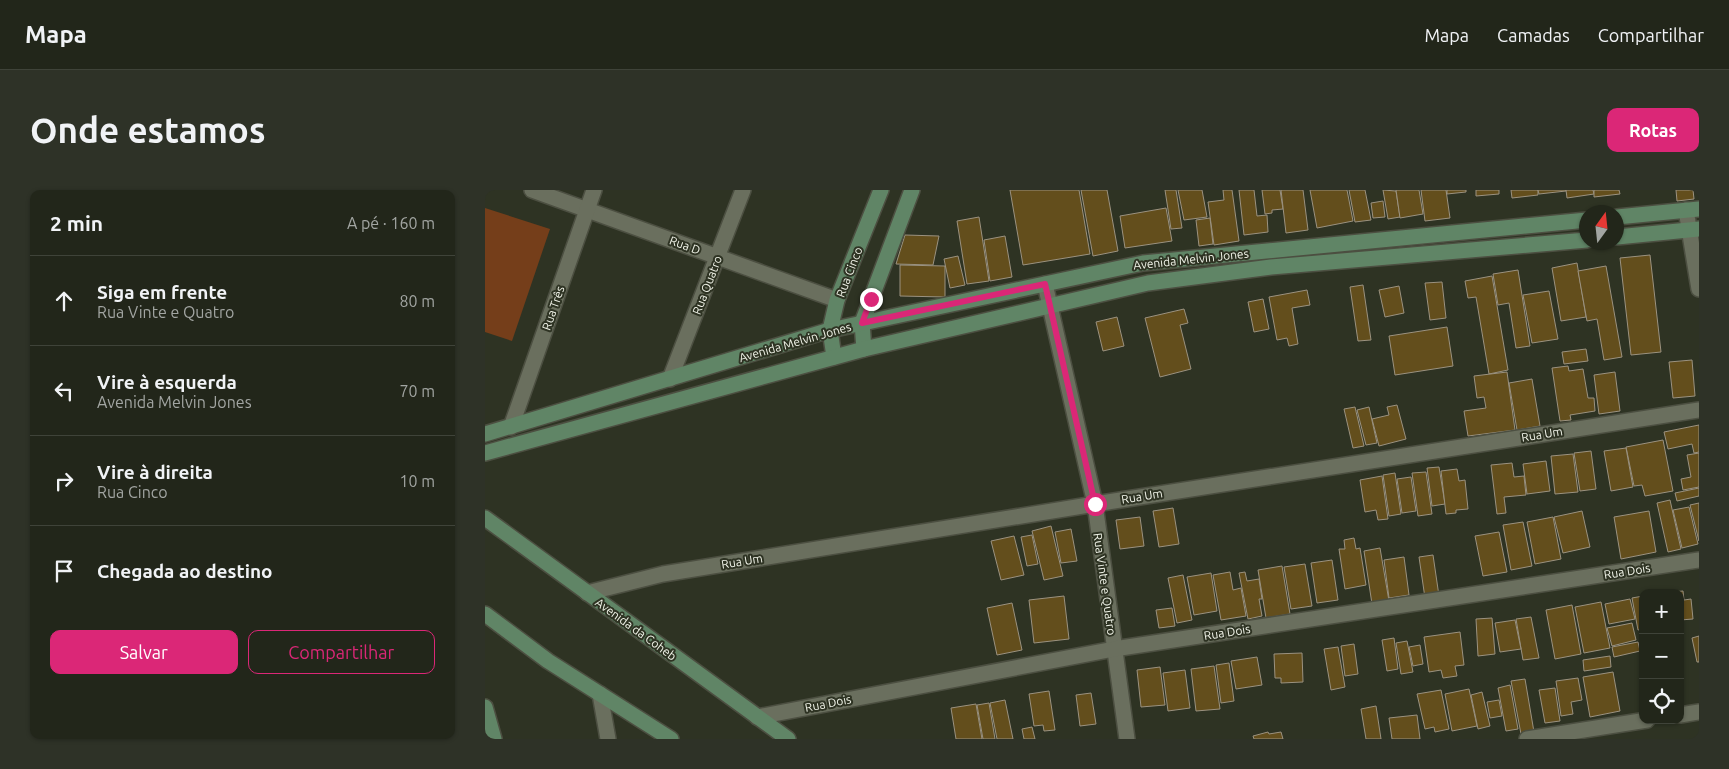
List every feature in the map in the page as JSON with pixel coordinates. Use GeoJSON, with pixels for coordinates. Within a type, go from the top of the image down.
{"type":"FeatureCollection","features":[{"type":"Feature","properties":{"kind":"main road","name":"Rua Cinco"},"geometry":{"type":"LineString","coordinates":[[834,357],[830,330],[837,300],[881,190]]}},
{"type":"Feature","properties":{"kind":"main road"},"geometry":{"type":"LineString","coordinates":[[864,348],[862,323],[912,190]]}},
{"type":"Feature","properties":{"kind":"main road"},"geometry":{"type":"LineString","coordinates":[[1624,216],[1692,210]]}},
{"type":"Feature","properties":{"kind":"main road","name":"Avenida Melvin Jones"},"geometry":{"type":"LineString","coordinates":[[485,434],[830,330],[1143,263],[1579,221]]}},
{"type":"Feature","properties":{"kind":"main road"},"geometry":{"type":"LineString","coordinates":[[1624,236],[1694,230]]}},
{"type":"Feature","properties":{"kind":"main road","name":"Avenida Melvin Jones"},"geometry":{"type":"LineString","coordinates":[[485,453],[864,348],[1148,283],[1271,268],[1579,241]]}},
{"type":"Feature","properties":{"kind":"main road","name":"Avenida da Coheb"},"geometry":{"type":"LineString","coordinates":[[485,518],[788,739]]}},
{"type":"Feature","properties":{"kind":"main road"},"geometry":{"type":"LineString","coordinates":[[485,614],[548,661],[671,739]]}},
{"type":"Feature","properties":{"kind":"main road"},"geometry":{"type":"LineString","coordinates":[[485,707],[494,739]]}},
{"type":"Feature","properties":{"kind":"street","name":"Rua D"},"geometry":{"type":"LineString","coordinates":[[532,190],[837,300]]}},
{"type":"Feature","properties":{"kind":"street","name":"Rua Três"},"geometry":{"type":"LineString","coordinates":[[511,427],[595,190]]}},
{"type":"Feature","properties":{"kind":"street","name":"Rua Quatro"},"geometry":{"type":"LineString","coordinates":[[670,379],[743,190]]}},
{"type":"Feature","properties":{"kind":"street"},"geometry":{"type":"LineString","coordinates":[[1692,210],[1699,289]]}},
{"type":"Feature","properties":{"kind":"street","name":"Rua Vinte e Quatro"},"geometry":{"type":"LineString","coordinates":[[1045,284],[1095,504],[1127,739]]}},
{"type":"Feature","properties":{"kind":"street","name":"Rua Um"},"geometry":{"type":"LineString","coordinates":[[587,593],[663,574],[1095,504],[1699,410]]}},
{"type":"Feature","properties":{"kind":"street","name":"Rua Dois"},"geometry":{"type":"LineString","coordinates":[[757,716],[1114,649],[1699,560]]}},
{"type":"Feature","properties":{"kind":"street"},"geometry":{"type":"LineString","coordinates":[[600,694],[608,739]]}},
{"type":"Feature","properties":{"kind":"street"},"geometry":{"type":"LineString","coordinates":[[1684,714],[1699,712]]}},
{"type":"Feature","properties":{"kind":"street"},"geometry":{"type":"LineString","coordinates":[[1527,739],[1639,721]]}},
{"type":"Feature","properties":{"kind":"shaded area"},"geometry":{"type":"Polygon","coordinates":[[[485,208],[550,229],[512,341],[485,332],[485,208]]]}},
{"type":"Feature","properties":{"kind":"building"},"geometry":{"type":"Polygon","coordinates":[[[1010,190],[1079,190],[1090,254],[1023,265],[1010,190]]]}},
{"type":"Feature","properties":{"kind":"building"},"geometry":{"type":"Polygon","coordinates":[[[1081,190],[1107,190],[1118,251],[1093,256],[1081,190]]]}},
{"type":"Feature","properties":{"kind":"building"},"geometry":{"type":"Polygon","coordinates":[[[1165,190],[1176,190],[1182,228],[1171,229],[1165,190]]]}},
{"type":"Feature","properties":{"kind":"building"},"geometry":{"type":"Polygon","coordinates":[[[1178,190],[1202,190],[1207,217],[1184,220],[1178,190]]]}},
{"type":"Feature","properties":{"kind":"building"},"geometry":{"type":"Polygon","coordinates":[[[1223,190],[1232,190],[1239,241],[1214,245],[1208,202],[1224,200],[1223,190]]]}},
{"type":"Feature","properties":{"kind":"building"},"geometry":{"type":"Polygon","coordinates":[[[1239,190],[1254,190],[1257,216],[1267,215],[1268,232],[1244,235],[1239,190]]]}},
{"type":"Feature","properties":{"kind":"building"},"geometry":{"type":"Polygon","coordinates":[[[1262,190],[1280,190],[1283,209],[1272,210],[1272,213],[1265,214],[1262,190]]]}},
{"type":"Feature","properties":{"kind":"building"},"geometry":{"type":"Polygon","coordinates":[[[1281,190],[1303,190],[1308,230],[1286,233],[1281,190]]]}},
{"type":"Feature","properties":{"kind":"building"},"geometry":{"type":"Polygon","coordinates":[[[1310,190],[1347,190],[1353,221],[1317,228],[1310,190]]]}},
{"type":"Feature","properties":{"kind":"building"},"geometry":{"type":"Polygon","coordinates":[[[1349,190],[1365,190],[1371,220],[1355,222],[1349,190]]]}},
{"type":"Feature","properties":{"kind":"building"},"geometry":{"type":"Polygon","coordinates":[[[1383,190],[1396,191],[1400,217],[1388,219],[1383,190]]]}},
{"type":"Feature","properties":{"kind":"building"},"geometry":{"type":"Polygon","coordinates":[[[1396,190],[1419,190],[1423,214],[1400,218],[1396,190]]]}},
{"type":"Feature","properties":{"kind":"building"},"geometry":{"type":"Polygon","coordinates":[[[1421,190],[1446,190],[1450,218],[1425,221],[1421,190]]]}},
{"type":"Feature","properties":{"kind":"building"},"geometry":{"type":"Polygon","coordinates":[[[1447,190],[1466,190],[1466,192],[1447,194],[1447,190]]]}},
{"type":"Feature","properties":{"kind":"building"},"geometry":{"type":"Polygon","coordinates":[[[1476,190],[1499,190],[1499,194],[1476,196],[1476,190]]]}},
{"type":"Feature","properties":{"kind":"building"},"geometry":{"type":"Polygon","coordinates":[[[1511,190],[1538,190],[1538,195],[1512,198],[1511,190]]]}},
{"type":"Feature","properties":{"kind":"building"},"geometry":{"type":"Polygon","coordinates":[[[1538,190],[1566,190],[1566,191],[1539,194],[1538,190]]]}},
{"type":"Feature","properties":{"kind":"building"},"geometry":{"type":"Polygon","coordinates":[[[1566,190],[1593,190],[1594,194],[1567,198],[1566,190]]]}},
{"type":"Feature","properties":{"kind":"building"},"geometry":{"type":"Polygon","coordinates":[[[1594,190],[1619,190],[1620,194],[1594,197],[1594,190]]]}},
{"type":"Feature","properties":{"kind":"building"},"geometry":{"type":"Polygon","coordinates":[[[1676,190],[1693,190],[1694,199],[1677,201],[1676,190]]]}},
{"type":"Feature","properties":{"kind":"building"},"geometry":{"type":"Polygon","coordinates":[[[1383,201],[1385,217],[1373,218],[1371,203],[1383,201]]]}},
{"type":"Feature","properties":{"kind":"building"},"geometry":{"type":"Polygon","coordinates":[[[1166,208],[1172,241],[1125,248],[1120,216],[1166,208]]]}},
{"type":"Feature","properties":{"kind":"building"},"geometry":{"type":"Polygon","coordinates":[[[979,217],[989,281],[967,284],[957,221],[979,217]]]}},
{"type":"Feature","properties":{"kind":"building"},"geometry":{"type":"Polygon","coordinates":[[[1210,218],[1213,244],[1199,246],[1196,220],[1210,218]]]}},
{"type":"Feature","properties":{"kind":"building"},"geometry":{"type":"Polygon","coordinates":[[[905,235],[939,236],[933,265],[896,264],[905,235]]]}},
{"type":"Feature","properties":{"kind":"building"},"geometry":{"type":"Polygon","coordinates":[[[1005,236],[1012,277],[990,281],[984,240],[1005,236]]]}},
{"type":"Feature","properties":{"kind":"building"},"geometry":{"type":"Polygon","coordinates":[[[1650,255],[1661,352],[1631,355],[1620,258],[1650,255]]]}},
{"type":"Feature","properties":{"kind":"building"},"geometry":{"type":"Polygon","coordinates":[[[958,256],[965,285],[950,288],[944,259],[958,256]]]}},
{"type":"Feature","properties":{"kind":"building"},"geometry":{"type":"Polygon","coordinates":[[[1577,263],[1586,317],[1561,321],[1552,268],[1577,263]]]}},
{"type":"Feature","properties":{"kind":"building"},"geometry":{"type":"Polygon","coordinates":[[[900,265],[945,266],[945,297],[900,296],[900,265]]]}},
{"type":"Feature","properties":{"kind":"building"},"geometry":{"type":"Polygon","coordinates":[[[1606,266],[1622,357],[1604,360],[1597,319],[1587,321],[1578,271],[1606,266]]]}},
{"type":"Feature","properties":{"kind":"building"},"geometry":{"type":"Polygon","coordinates":[[[1518,270],[1530,346],[1516,348],[1509,303],[1498,305],[1493,274],[1518,270]]]}},
{"type":"Feature","properties":{"kind":"building"},"geometry":{"type":"Polygon","coordinates":[[[1492,276],[1508,370],[1489,374],[1476,297],[1468,298],[1465,281],[1492,276]]]}},
{"type":"Feature","properties":{"kind":"building"},"geometry":{"type":"Polygon","coordinates":[[[1442,282],[1446,318],[1430,320],[1425,283],[1442,282]]]}},
{"type":"Feature","properties":{"kind":"building"},"geometry":{"type":"Polygon","coordinates":[[[1363,285],[1371,340],[1358,341],[1350,287],[1363,285]]]}},
{"type":"Feature","properties":{"kind":"building"},"geometry":{"type":"Polygon","coordinates":[[[1399,286],[1404,313],[1385,317],[1379,290],[1399,286]]]}},
{"type":"Feature","properties":{"kind":"building"},"geometry":{"type":"Polygon","coordinates":[[[1307,290],[1310,305],[1292,308],[1298,344],[1289,346],[1287,338],[1277,340],[1269,297],[1307,290]]]}},
{"type":"Feature","properties":{"kind":"building"},"geometry":{"type":"Polygon","coordinates":[[[1549,291],[1558,339],[1532,343],[1523,295],[1549,291]]]}},
{"type":"Feature","properties":{"kind":"building"},"geometry":{"type":"Polygon","coordinates":[[[1263,299],[1269,329],[1254,332],[1248,302],[1263,299]]]}},
{"type":"Feature","properties":{"kind":"building"},"geometry":{"type":"Polygon","coordinates":[[[1184,309],[1188,323],[1180,325],[1191,369],[1160,377],[1145,318],[1184,309]]]}},
{"type":"Feature","properties":{"kind":"building"},"geometry":{"type":"Polygon","coordinates":[[[1117,317],[1124,346],[1103,351],[1096,322],[1117,317]]]}},
{"type":"Feature","properties":{"kind":"building"},"geometry":{"type":"Polygon","coordinates":[[[1447,327],[1453,366],[1395,375],[1389,336],[1447,327]]]}},
{"type":"Feature","properties":{"kind":"building"},"geometry":{"type":"Polygon","coordinates":[[[1586,349],[1588,361],[1564,364],[1562,352],[1586,349]]]}},
{"type":"Feature","properties":{"kind":"building"},"geometry":{"type":"Polygon","coordinates":[[[1692,360],[1695,396],[1673,398],[1669,362],[1692,360]]]}},
{"type":"Feature","properties":{"kind":"building"},"geometry":{"type":"Polygon","coordinates":[[[1568,366],[1569,371],[1583,369],[1588,398],[1594,398],[1595,411],[1570,415],[1571,420],[1560,421],[1552,368],[1568,366]]]}},
{"type":"Feature","properties":{"kind":"building"},"geometry":{"type":"Polygon","coordinates":[[[1507,372],[1515,430],[1468,436],[1464,411],[1486,408],[1484,397],[1477,398],[1474,376],[1507,372]]]}},
{"type":"Feature","properties":{"kind":"building"},"geometry":{"type":"Polygon","coordinates":[[[1615,372],[1620,411],[1599,414],[1594,375],[1615,372]]]}},
{"type":"Feature","properties":{"kind":"building"},"geometry":{"type":"Polygon","coordinates":[[[1532,379],[1540,426],[1517,430],[1509,383],[1532,379]]]}},
{"type":"Feature","properties":{"kind":"building"},"geometry":{"type":"Polygon","coordinates":[[[1397,405],[1406,439],[1379,446],[1372,419],[1389,415],[1387,407],[1397,405]]]}},
{"type":"Feature","properties":{"kind":"building"},"geometry":{"type":"Polygon","coordinates":[[[1355,407],[1364,446],[1353,448],[1344,409],[1355,407]]]}},
{"type":"Feature","properties":{"kind":"building"},"geometry":{"type":"Polygon","coordinates":[[[1369,407],[1377,443],[1366,445],[1357,410],[1369,407]]]}},
{"type":"Feature","properties":{"kind":"building"},"geometry":{"type":"Polygon","coordinates":[[[1699,425],[1699,452],[1694,453],[1692,444],[1668,449],[1664,432],[1699,425]]]}},
{"type":"Feature","properties":{"kind":"building"},"geometry":{"type":"Polygon","coordinates":[[[1663,440],[1673,491],[1645,496],[1642,485],[1634,486],[1626,447],[1663,440]]]}},
{"type":"Feature","properties":{"kind":"building"},"geometry":{"type":"Polygon","coordinates":[[[1626,448],[1633,487],[1611,491],[1604,451],[1626,448]]]}},
{"type":"Feature","properties":{"kind":"building"},"geometry":{"type":"Polygon","coordinates":[[[1591,451],[1596,489],[1580,491],[1574,453],[1591,451]]]}},
{"type":"Feature","properties":{"kind":"building"},"geometry":{"type":"Polygon","coordinates":[[[1699,453],[1699,487],[1683,490],[1681,479],[1691,477],[1687,455],[1699,453]]]}},
{"type":"Feature","properties":{"kind":"building"},"geometry":{"type":"Polygon","coordinates":[[[1573,454],[1578,492],[1555,494],[1551,456],[1573,454]]]}},
{"type":"Feature","properties":{"kind":"building"},"geometry":{"type":"Polygon","coordinates":[[[1546,461],[1550,491],[1527,494],[1523,464],[1546,461]]]}},
{"type":"Feature","properties":{"kind":"building"},"geometry":{"type":"Polygon","coordinates":[[[1512,463],[1514,477],[1524,476],[1526,495],[1504,497],[1506,513],[1497,514],[1491,465],[1512,463]]]}},
{"type":"Feature","properties":{"kind":"building"},"geometry":{"type":"Polygon","coordinates":[[[1439,467],[1445,504],[1432,506],[1427,468],[1439,467]]]}},
{"type":"Feature","properties":{"kind":"building"},"geometry":{"type":"Polygon","coordinates":[[[1457,469],[1459,481],[1465,480],[1468,509],[1456,510],[1456,513],[1446,514],[1441,471],[1457,469]]]}},
{"type":"Feature","properties":{"kind":"building"},"geometry":{"type":"Polygon","coordinates":[[[1426,472],[1432,514],[1418,516],[1412,473],[1426,472]]]}},
{"type":"Feature","properties":{"kind":"building"},"geometry":{"type":"Polygon","coordinates":[[[1395,473],[1401,514],[1389,516],[1383,475],[1395,473]]]}},
{"type":"Feature","properties":{"kind":"building"},"geometry":{"type":"Polygon","coordinates":[[[1382,476],[1388,519],[1378,520],[1376,510],[1365,512],[1360,480],[1382,476]]]}},
{"type":"Feature","properties":{"kind":"building"},"geometry":{"type":"Polygon","coordinates":[[[1411,477],[1416,511],[1402,513],[1397,479],[1411,477]]]}},
{"type":"Feature","properties":{"kind":"building"},"geometry":{"type":"Polygon","coordinates":[[[1699,488],[1699,496],[1677,501],[1675,493],[1699,488]]]}},
{"type":"Feature","properties":{"kind":"building"},"geometry":{"type":"Polygon","coordinates":[[[1670,500],[1681,549],[1668,552],[1657,503],[1670,500]]]}},
{"type":"Feature","properties":{"kind":"building"},"geometry":{"type":"Polygon","coordinates":[[[1699,503],[1699,541],[1690,505],[1699,503]]]}},
{"type":"Feature","properties":{"kind":"building"},"geometry":{"type":"Polygon","coordinates":[[[1689,507],[1698,544],[1682,548],[1673,510],[1689,507]]]}},
{"type":"Feature","properties":{"kind":"building"},"geometry":{"type":"Polygon","coordinates":[[[1173,508],[1179,544],[1159,547],[1153,511],[1173,508]]]}},
{"type":"Feature","properties":{"kind":"building"},"geometry":{"type":"Polygon","coordinates":[[[1582,511],[1590,547],[1563,553],[1554,517],[1582,511]]]}},
{"type":"Feature","properties":{"kind":"building"},"geometry":{"type":"Polygon","coordinates":[[[1649,511],[1656,552],[1621,559],[1614,517],[1649,511]]]}},
{"type":"Feature","properties":{"kind":"building"},"geometry":{"type":"Polygon","coordinates":[[[1140,517],[1144,546],[1120,549],[1116,520],[1140,517]]]}},
{"type":"Feature","properties":{"kind":"building"},"geometry":{"type":"Polygon","coordinates":[[[1553,517],[1561,559],[1535,564],[1527,522],[1553,517]]]}},
{"type":"Feature","properties":{"kind":"building"},"geometry":{"type":"Polygon","coordinates":[[[1523,522],[1532,566],[1511,570],[1503,525],[1523,522]]]}},
{"type":"Feature","properties":{"kind":"building"},"geometry":{"type":"Polygon","coordinates":[[[1051,526],[1063,576],[1044,580],[1032,531],[1051,526]]]}},
{"type":"Feature","properties":{"kind":"building"},"geometry":{"type":"Polygon","coordinates":[[[1071,529],[1077,561],[1061,563],[1055,532],[1071,529]]]}},
{"type":"Feature","properties":{"kind":"building"},"geometry":{"type":"Polygon","coordinates":[[[1499,532],[1507,572],[1483,576],[1475,536],[1499,532]]]}},
{"type":"Feature","properties":{"kind":"building"},"geometry":{"type":"Polygon","coordinates":[[[1032,535],[1038,564],[1027,566],[1021,537],[1032,535]]]}},
{"type":"Feature","properties":{"kind":"building"},"geometry":{"type":"Polygon","coordinates":[[[1014,536],[1024,575],[1001,580],[991,541],[1014,536]]]}},
{"type":"Feature","properties":{"kind":"building"},"geometry":{"type":"Polygon","coordinates":[[[1354,538],[1356,549],[1360,548],[1366,585],[1345,589],[1339,549],[1345,549],[1344,540],[1354,538]]]}},
{"type":"Feature","properties":{"kind":"building"},"geometry":{"type":"Polygon","coordinates":[[[1380,548],[1389,601],[1372,604],[1364,551],[1380,548]]]}},
{"type":"Feature","properties":{"kind":"building"},"geometry":{"type":"Polygon","coordinates":[[[1433,555],[1439,596],[1425,598],[1419,557],[1433,555]]]}},
{"type":"Feature","properties":{"kind":"building"},"geometry":{"type":"Polygon","coordinates":[[[1404,557],[1409,595],[1389,598],[1384,560],[1404,557]]]}},
{"type":"Feature","properties":{"kind":"building"},"geometry":{"type":"Polygon","coordinates":[[[1332,560],[1338,600],[1317,603],[1311,563],[1332,560]]]}},
{"type":"Feature","properties":{"kind":"building"},"geometry":{"type":"Polygon","coordinates":[[[1305,564],[1312,606],[1291,609],[1284,567],[1305,564]]]}},
{"type":"Feature","properties":{"kind":"building"},"geometry":{"type":"Polygon","coordinates":[[[1282,566],[1290,614],[1266,618],[1258,570],[1282,566]]]}},
{"type":"Feature","properties":{"kind":"building"},"geometry":{"type":"Polygon","coordinates":[[[1230,572],[1233,590],[1241,588],[1246,616],[1221,620],[1213,575],[1230,572]]]}},
{"type":"Feature","properties":{"kind":"building"},"geometry":{"type":"Polygon","coordinates":[[[1245,572],[1247,581],[1259,579],[1262,599],[1259,599],[1262,616],[1248,619],[1239,573],[1245,572]]]}},
{"type":"Feature","properties":{"kind":"building"},"geometry":{"type":"Polygon","coordinates":[[[1211,573],[1217,611],[1194,615],[1187,577],[1211,573]]]}},
{"type":"Feature","properties":{"kind":"building"},"geometry":{"type":"Polygon","coordinates":[[[1183,575],[1192,620],[1177,623],[1168,578],[1183,575]]]}},
{"type":"Feature","properties":{"kind":"building"},"geometry":{"type":"Polygon","coordinates":[[[1064,596],[1069,639],[1034,643],[1029,600],[1064,596]]]}},
{"type":"Feature","properties":{"kind":"building"},"geometry":{"type":"Polygon","coordinates":[[[1639,597],[1639,630],[1638,630],[1632,598],[1639,597]]]}},
{"type":"Feature","properties":{"kind":"building"},"geometry":{"type":"Polygon","coordinates":[[[1630,599],[1635,619],[1609,624],[1605,604],[1630,599]]]}},
{"type":"Feature","properties":{"kind":"building"},"geometry":{"type":"Polygon","coordinates":[[[1691,599],[1693,619],[1684,620],[1684,600],[1691,599]]]}},
{"type":"Feature","properties":{"kind":"building"},"geometry":{"type":"Polygon","coordinates":[[[1601,602],[1610,648],[1584,653],[1575,607],[1601,602]]]}},
{"type":"Feature","properties":{"kind":"building"},"geometry":{"type":"Polygon","coordinates":[[[1012,603],[1022,650],[997,655],[987,608],[1012,603]]]}},
{"type":"Feature","properties":{"kind":"building"},"geometry":{"type":"Polygon","coordinates":[[[1572,605],[1581,654],[1555,659],[1546,610],[1572,605]]]}},
{"type":"Feature","properties":{"kind":"building"},"geometry":{"type":"Polygon","coordinates":[[[1172,608],[1175,626],[1159,628],[1156,610],[1172,608]]]}},
{"type":"Feature","properties":{"kind":"building"},"geometry":{"type":"Polygon","coordinates":[[[1531,617],[1539,658],[1523,660],[1516,619],[1531,617]]]}},
{"type":"Feature","properties":{"kind":"building"},"geometry":{"type":"Polygon","coordinates":[[[1492,618],[1495,654],[1478,656],[1476,619],[1492,618]]]}},
{"type":"Feature","properties":{"kind":"building"},"geometry":{"type":"Polygon","coordinates":[[[1515,620],[1521,649],[1500,652],[1495,623],[1515,620]]]}},
{"type":"Feature","properties":{"kind":"building"},"geometry":{"type":"Polygon","coordinates":[[[1632,623],[1636,640],[1612,646],[1607,628],[1632,623]]]}},
{"type":"Feature","properties":{"kind":"building"},"geometry":{"type":"Polygon","coordinates":[[[1460,632],[1464,665],[1455,666],[1457,676],[1443,678],[1441,670],[1429,672],[1424,637],[1460,632]]]}},
{"type":"Feature","properties":{"kind":"building"},"geometry":{"type":"Polygon","coordinates":[[[1699,636],[1699,662],[1697,662],[1692,638],[1699,636]]]}},
{"type":"Feature","properties":{"kind":"building"},"geometry":{"type":"Polygon","coordinates":[[[1394,638],[1398,669],[1387,671],[1382,640],[1394,638]]]}},
{"type":"Feature","properties":{"kind":"building"},"geometry":{"type":"Polygon","coordinates":[[[1407,641],[1413,672],[1401,674],[1396,643],[1407,641]]]}},
{"type":"Feature","properties":{"kind":"building"},"geometry":{"type":"Polygon","coordinates":[[[1638,642],[1639,651],[1614,657],[1612,647],[1638,642]]]}},
{"type":"Feature","properties":{"kind":"building"},"geometry":{"type":"Polygon","coordinates":[[[1354,644],[1358,674],[1345,676],[1341,646],[1354,644]]]}},
{"type":"Feature","properties":{"kind":"building"},"geometry":{"type":"Polygon","coordinates":[[[1420,645],[1423,664],[1413,666],[1409,647],[1420,645]]]}},
{"type":"Feature","properties":{"kind":"building"},"geometry":{"type":"Polygon","coordinates":[[[1338,647],[1345,687],[1331,690],[1324,649],[1338,647]]]}},
{"type":"Feature","properties":{"kind":"building"},"geometry":{"type":"Polygon","coordinates":[[[1302,653],[1303,682],[1281,683],[1281,678],[1275,678],[1274,654],[1302,653]]]}},
{"type":"Feature","properties":{"kind":"building"},"geometry":{"type":"Polygon","coordinates":[[[1610,656],[1611,667],[1584,671],[1583,660],[1610,656]]]}},
{"type":"Feature","properties":{"kind":"building"},"geometry":{"type":"Polygon","coordinates":[[[1257,657],[1262,685],[1236,689],[1231,661],[1257,657]]]}},
{"type":"Feature","properties":{"kind":"building"},"geometry":{"type":"Polygon","coordinates":[[[1229,663],[1234,701],[1221,703],[1216,665],[1229,663]]]}},
{"type":"Feature","properties":{"kind":"building"},"geometry":{"type":"Polygon","coordinates":[[[1214,666],[1220,709],[1196,711],[1191,669],[1214,666]]]}},
{"type":"Feature","properties":{"kind":"building"},"geometry":{"type":"Polygon","coordinates":[[[1160,667],[1165,705],[1141,707],[1137,670],[1160,667]]]}},
{"type":"Feature","properties":{"kind":"building"},"geometry":{"type":"Polygon","coordinates":[[[1185,670],[1190,708],[1168,711],[1163,673],[1185,670]]]}},
{"type":"Feature","properties":{"kind":"building"},"geometry":{"type":"Polygon","coordinates":[[[1613,672],[1620,711],[1590,717],[1583,677],[1613,672]]]}},
{"type":"Feature","properties":{"kind":"building"},"geometry":{"type":"Polygon","coordinates":[[[1578,678],[1582,700],[1571,702],[1573,714],[1561,716],[1556,681],[1578,678]]]}},
{"type":"Feature","properties":{"kind":"building"},"geometry":{"type":"Polygon","coordinates":[[[1525,679],[1534,732],[1521,734],[1511,681],[1525,679]]]}},
{"type":"Feature","properties":{"kind":"building"},"geometry":{"type":"Polygon","coordinates":[[[1510,685],[1518,729],[1506,731],[1498,688],[1510,685]]]}},
{"type":"Feature","properties":{"kind":"building"},"geometry":{"type":"Polygon","coordinates":[[[1555,688],[1560,721],[1545,723],[1539,690],[1555,688]]]}},
{"type":"Feature","properties":{"kind":"building"},"geometry":{"type":"Polygon","coordinates":[[[1469,689],[1477,726],[1452,731],[1445,694],[1469,689]]]}},
{"type":"Feature","properties":{"kind":"building"},"geometry":{"type":"Polygon","coordinates":[[[1441,690],[1449,729],[1435,732],[1434,727],[1425,729],[1417,694],[1441,690]]]}},
{"type":"Feature","properties":{"kind":"building"},"geometry":{"type":"Polygon","coordinates":[[[1049,691],[1055,730],[1044,731],[1043,725],[1034,726],[1029,694],[1049,691]]]}},
{"type":"Feature","properties":{"kind":"building"},"geometry":{"type":"Polygon","coordinates":[[[1482,692],[1490,726],[1478,729],[1471,695],[1482,692]]]}},
{"type":"Feature","properties":{"kind":"building"},"geometry":{"type":"Polygon","coordinates":[[[1091,693],[1096,724],[1080,726],[1076,695],[1091,693]]]}},
{"type":"Feature","properties":{"kind":"building"},"geometry":{"type":"Polygon","coordinates":[[[1005,700],[1013,739],[997,739],[990,703],[1005,700]]]}},
{"type":"Feature","properties":{"kind":"building"},"geometry":{"type":"Polygon","coordinates":[[[1499,700],[1502,716],[1490,718],[1487,702],[1499,700]]]}},
{"type":"Feature","properties":{"kind":"building"},"geometry":{"type":"Polygon","coordinates":[[[989,703],[995,739],[983,739],[977,705],[989,703]]]}},
{"type":"Feature","properties":{"kind":"building"},"geometry":{"type":"Polygon","coordinates":[[[976,704],[982,739],[956,739],[951,708],[976,704]]]}},
{"type":"Feature","properties":{"kind":"building"},"geometry":{"type":"Polygon","coordinates":[[[1376,706],[1381,739],[1366,739],[1361,709],[1376,706]]]}},
{"type":"Feature","properties":{"kind":"building"},"geometry":{"type":"Polygon","coordinates":[[[1417,715],[1420,739],[1392,739],[1389,718],[1417,715]]]}},
{"type":"Feature","properties":{"kind":"building"},"geometry":{"type":"Polygon","coordinates":[[[1032,727],[1035,739],[1024,739],[1022,729],[1032,727]]]}},
{"type":"Feature","properties":{"kind":"building"},"geometry":{"type":"Polygon","coordinates":[[[1268,732],[1269,734],[1281,732],[1283,739],[1254,739],[1253,736],[1268,732]]]}},
{"type":"Feature","properties":{"kind":"route"},"geometry":{"type":"LineString","coordinates":[[871,299],[862,323],[1045,284],[1095,504]]}}]}
